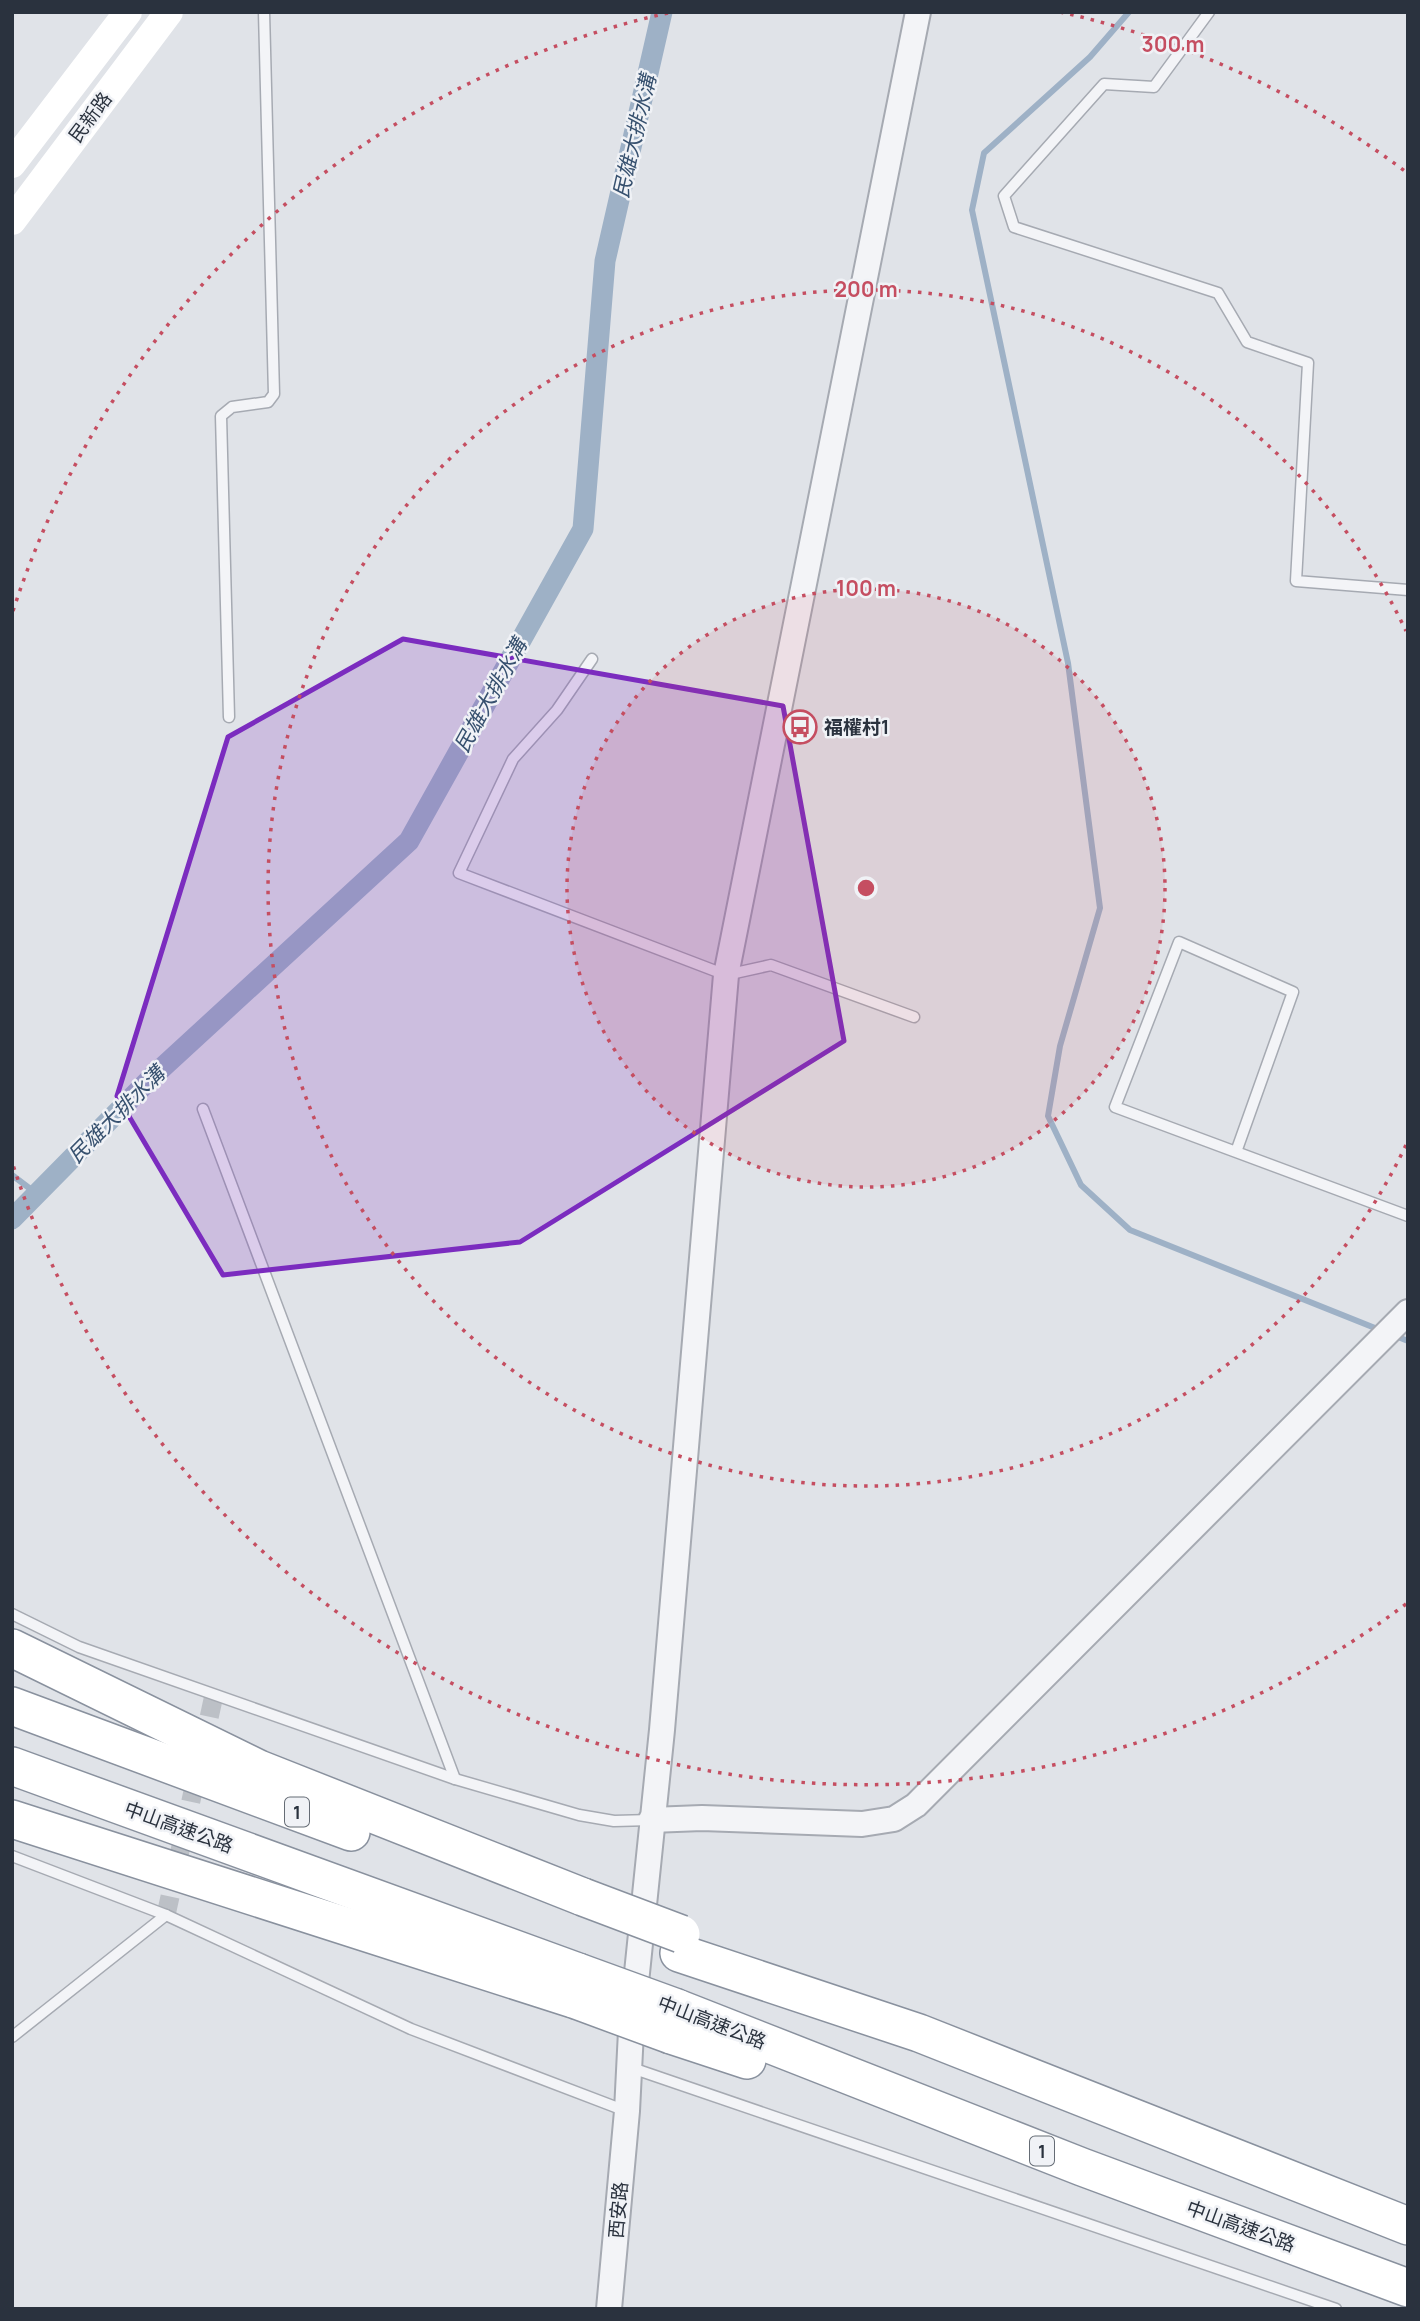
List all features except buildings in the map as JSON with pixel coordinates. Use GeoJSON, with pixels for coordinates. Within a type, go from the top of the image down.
{"type":"FeatureCollection","features":[{"type":"Feature","properties":{"kind":"highway"},"geometry":{"type":"LineString","coordinates":[[12,1648],[259,1769],[582,1907]]}},
{"type":"Feature","properties":{"kind":"highway","name":"1"},"geometry":{"type":"LineString","coordinates":[[12,1706],[582,1907],[919,2033],[1408,2226]]}},
{"type":"Feature","properties":{"kind":"highway","name":"中山高速公路"},"geometry":{"type":"LineString","coordinates":[[12,1766],[858,2095],[911,2099],[1082,2167],[1408,2288]]}},
{"type":"Feature","properties":{"kind":"highway"},"geometry":{"type":"LineString","coordinates":[[12,1819],[577,1986]]}},
{"type":"Feature","properties":{"kind":"main road","name":"民新路"},"geometry":{"type":"LineString","coordinates":[[12,164],[128,12]]}},
{"type":"Feature","properties":{"kind":"main road","name":"民新路"},"geometry":{"type":"LineString","coordinates":[[12,222],[169,12]]}},
{"type":"Feature","properties":{"kind":"street","name":"西安路"},"geometry":{"type":"LineString","coordinates":[[609,2309],[726,975],[918,12]]}},
{"type":"Feature","properties":{"kind":"street"},"geometry":{"type":"LineString","coordinates":[[652,1820],[702,1818],[862,1824],[894,1819],[916,1805],[1399,1322]]}},
{"type":"Feature","properties":{"kind":"lane"},"geometry":{"type":"LineString","coordinates":[[229,717],[221,416],[232,407],[268,402],[274,394],[264,12]]}},
{"type":"Feature","properties":{"kind":"lane"},"geometry":{"type":"LineString","coordinates":[[1209,12],[1154,87],[1104,84],[1004,196],[1014,227],[1218,293],[1247,342],[1308,363],[1296,581],[1408,590]]}},
{"type":"Feature","properties":{"kind":"lane"},"geometry":{"type":"LineString","coordinates":[[592,659],[557,710],[513,759],[459,873],[726,975],[771,965],[914,1017]]}},
{"type":"Feature","properties":{"kind":"lane"},"geometry":{"type":"LineString","coordinates":[[1236,1153],[1293,992],[1179,942],[1115,1107],[1236,1153],[1408,1216]]}},
{"type":"Feature","properties":{"kind":"lane"},"geometry":{"type":"LineString","coordinates":[[203,1109],[455,1779]]}},
{"type":"Feature","properties":{"kind":"lane"},"geometry":{"type":"LineString","coordinates":[[12,1614],[79,1647],[455,1779],[579,1815],[614,1821],[652,1820]]}},
{"type":"Feature","properties":{"kind":"lane"},"geometry":{"type":"LineString","coordinates":[[12,1856],[166,1915],[411,2029],[626,2111]]}},
{"type":"Feature","properties":{"kind":"lane"},"geometry":{"type":"LineString","coordinates":[[12,2037],[166,1915]]}},
{"type":"Feature","properties":{"kind":"lane"},"geometry":{"type":"LineString","coordinates":[[629,2067],[1336,2309]]}},
{"type":"Feature","properties":{"kind":"highlighted area"},"geometry":{"type":"Polygon","coordinates":[[[403,639],[783,706],[844,1041],[520,1242],[223,1275],[117,1096],[228,737],[403,639]]]}},
{"type":"Feature","properties":{"kind":"waterway","name":"民雄大排水溝"},"geometry":{"type":"LineString","coordinates":[[12,1219],[151,1078],[409,841],[583,529],[605,261],[662,12]]}},
{"type":"Feature","properties":{"kind":"waterway"},"geometry":{"type":"LineString","coordinates":[[1129,12],[1090,57],[984,153],[972,210],[1068,663],[1100,908],[1060,1046],[1048,1116],[1081,1185],[1130,1230],[1380,1330]]}},
{"type":"Feature","properties":{"kind":"waterway"},"geometry":{"type":"LineString","coordinates":[[12,1175],[37,1194]]}},
{"type":"Feature","properties":{"kind":"waterway"},"geometry":{"type":"LineString","coordinates":[[1393,1335],[1408,1341]]}},
{"type":"Feature","properties":{"kind":"tunnel"},"geometry":{"type":"LineString","coordinates":[[166,1915],[214,1695]]}},
{"type":"Feature","properties":{"kind":"place","name":"福權村1"},"geometry":{"type":"Point","coordinates":[800,727]}}]}
